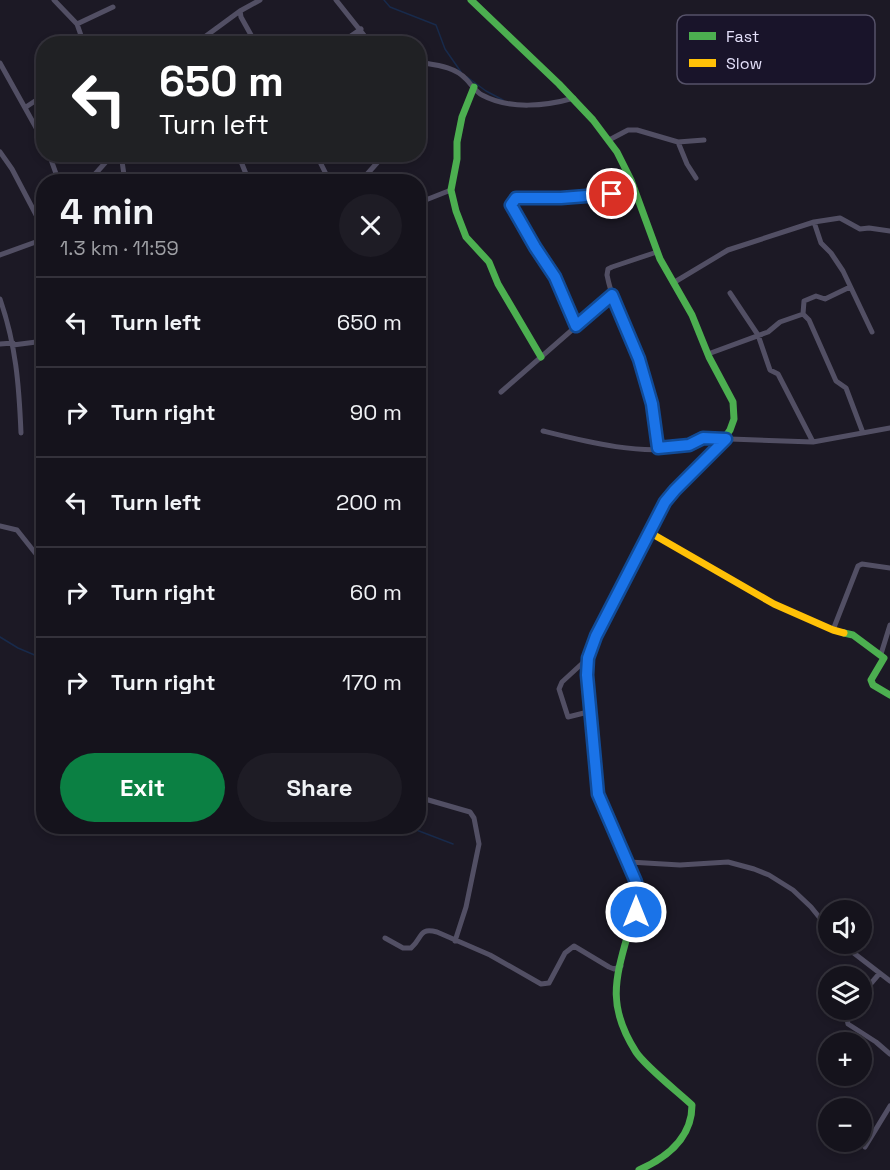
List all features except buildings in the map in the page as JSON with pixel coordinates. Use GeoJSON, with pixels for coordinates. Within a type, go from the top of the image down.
{"type":"FeatureCollection","features":[{"type":"Feature","properties":{"kind":"street"},"geometry":{"type":"LineString","coordinates":[[54,0],[77,24],[81,36]]}},
{"type":"Feature","properties":{"kind":"street"},"geometry":{"type":"LineString","coordinates":[[206,36],[240,11],[260,0]]}},
{"type":"Feature","properties":{"kind":"street"},"geometry":{"type":"LineString","coordinates":[[336,0],[366,36]]}},
{"type":"Feature","properties":{"kind":"street"},"geometry":{"type":"LineString","coordinates":[[471,0],[574,98],[609,140],[624,164],[637,192],[657,252],[691,313],[733,405],[734,420],[726,439],[665,502],[596,636],[588,658],[587,675],[598,794],[629,862],[638,893],[636,912],[628,934],[615,999],[619,1021],[637,1054],[693,1108],[689,1122],[671,1150],[664,1158],[639,1170]]}},
{"type":"Feature","properties":{"kind":"street"},"geometry":{"type":"LineString","coordinates":[[77,24],[113,7]]}},
{"type":"Feature","properties":{"kind":"street"},"geometry":{"type":"LineString","coordinates":[[240,11],[252,36]]}},
{"type":"Feature","properties":{"kind":"street"},"geometry":{"type":"LineString","coordinates":[[351,36],[361,29]]}},
{"type":"Feature","properties":{"kind":"street"},"geometry":{"type":"LineString","coordinates":[[0,63],[36,126]]}},
{"type":"Feature","properties":{"kind":"street"},"geometry":{"type":"LineString","coordinates":[[426,64],[454,69],[481,95],[513,104],[548,105],[574,98]]}},
{"type":"Feature","properties":{"kind":"street"},"geometry":{"type":"LineString","coordinates":[[474,87],[462,117],[451,190],[456,211],[466,237],[489,262],[498,284],[541,357]]}},
{"type":"Feature","properties":{"kind":"street"},"geometry":{"type":"LineString","coordinates":[[26,107],[36,100]]}},
{"type":"Feature","properties":{"kind":"street"},"geometry":{"type":"LineString","coordinates":[[609,140],[628,130],[637,130],[678,142],[704,140]]}},
{"type":"Feature","properties":{"kind":"street"},"geometry":{"type":"LineString","coordinates":[[678,142],[696,178]]}},
{"type":"Feature","properties":{"kind":"street"},"geometry":{"type":"LineString","coordinates":[[0,152],[12,169],[36,215]]}},
{"type":"Feature","properties":{"kind":"street"},"geometry":{"type":"LineString","coordinates":[[95,174],[106,162]]}},
{"type":"Feature","properties":{"kind":"street"},"geometry":{"type":"LineString","coordinates":[[241,162],[246,174]]}},
{"type":"Feature","properties":{"kind":"street"},"geometry":{"type":"LineString","coordinates":[[367,174],[378,162]]}},
{"type":"Feature","properties":{"kind":"street"},"geometry":{"type":"LineString","coordinates":[[426,200],[451,190]]}},
{"type":"Feature","properties":{"kind":"street"},"geometry":{"type":"LineString","coordinates":[[576,326],[555,277],[511,205],[516,198],[561,198],[612,194]]}},
{"type":"Feature","properties":{"kind":"street"},"geometry":{"type":"LineString","coordinates":[[673,283],[728,249],[814,222],[840,218],[860,229],[890,231]]}},
{"type":"Feature","properties":{"kind":"street"},"geometry":{"type":"LineString","coordinates":[[814,222],[820,243],[831,253],[843,271],[872,332]]}},
{"type":"Feature","properties":{"kind":"street"},"geometry":{"type":"LineString","coordinates":[[0,255],[36,242]]}},
{"type":"Feature","properties":{"kind":"street"},"geometry":{"type":"LineString","coordinates":[[657,252],[608,269],[612,295],[639,359],[652,404],[658,448]]}},
{"type":"Feature","properties":{"kind":"street"},"geometry":{"type":"LineString","coordinates":[[850,287],[825,298],[816,296],[802,304],[803,314],[808,320],[836,381],[846,388],[863,433]]}},
{"type":"Feature","properties":{"kind":"street"},"geometry":{"type":"LineString","coordinates":[[730,293],[758,335],[770,370],[778,374],[813,442]]}},
{"type":"Feature","properties":{"kind":"street"},"geometry":{"type":"LineString","coordinates":[[501,392],[612,295]]}},
{"type":"Feature","properties":{"kind":"street"},"geometry":{"type":"LineString","coordinates":[[0,299],[10,328],[18,370],[21,434]]}},
{"type":"Feature","properties":{"kind":"street"},"geometry":{"type":"LineString","coordinates":[[708,354],[768,332],[780,322],[803,314]]}},
{"type":"Feature","properties":{"kind":"street"},"geometry":{"type":"LineString","coordinates":[[0,344],[36,342]]}},
{"type":"Feature","properties":{"kind":"street"},"geometry":{"type":"LineString","coordinates":[[543,431],[591,443],[636,449],[689,445],[703,438],[813,442],[890,428]]}},
{"type":"Feature","properties":{"kind":"street"},"geometry":{"type":"LineString","coordinates":[[0,526],[17,530],[36,554]]}},
{"type":"Feature","properties":{"kind":"street"},"geometry":{"type":"LineString","coordinates":[[650,532],[774,604],[834,630],[854,635],[884,658],[871,680],[873,685],[890,695]]}},
{"type":"Feature","properties":{"kind":"street"},"geometry":{"type":"LineString","coordinates":[[834,630],[858,566],[862,564],[890,568]]}},
{"type":"Feature","properties":{"kind":"street"},"geometry":{"type":"LineString","coordinates":[[881,654],[890,625]]}},
{"type":"Feature","properties":{"kind":"street"},"geometry":{"type":"LineString","coordinates":[[588,658],[562,682],[559,689],[568,717],[592,711]]}},
{"type":"Feature","properties":{"kind":"street"},"geometry":{"type":"LineString","coordinates":[[426,799],[470,812],[474,818],[479,844],[466,907],[455,941]]}},
{"type":"Feature","properties":{"kind":"street"},"geometry":{"type":"LineString","coordinates":[[629,862],[680,865],[728,862],[754,869],[769,875],[793,890],[818,916]]}},
{"type":"Feature","properties":{"kind":"street"},"geometry":{"type":"LineString","coordinates":[[386,938],[403,948],[411,948],[422,933],[428,930],[437,932],[489,955],[541,984],[549,983],[566,952],[574,946],[609,967],[614,969],[621,966]]}},
{"type":"Feature","properties":{"kind":"street"},"geometry":{"type":"LineString","coordinates":[[854,954],[890,981]]}},
{"type":"Feature","properties":{"kind":"street"},"geometry":{"type":"LineString","coordinates":[[872,982],[879,974]]}},
{"type":"Feature","properties":{"kind":"street"},"geometry":{"type":"LineString","coordinates":[[847,1020],[848,1024],[890,1054]]}},
{"type":"Feature","properties":{"kind":"street"},"geometry":{"type":"LineString","coordinates":[[872,1136],[890,1106]]}},
{"type":"Feature","properties":{"kind":"waterway"},"geometry":{"type":"LineString","coordinates":[[384,0],[390,7],[436,25],[445,49],[461,72]]}},
{"type":"Feature","properties":{"kind":"waterway"},"geometry":{"type":"LineString","coordinates":[[467,77],[503,100]]}},
{"type":"Feature","properties":{"kind":"waterway"},"geometry":{"type":"LineString","coordinates":[[0,637],[36,656]]}},
{"type":"Feature","properties":{"kind":"waterway"},"geometry":{"type":"LineString","coordinates":[[426,834],[453,844]]}},
{"type":"Feature","properties":{"kind":"traffic: fast"},"geometry":{"type":"LineString","coordinates":[[471,0],[559,84],[593,120],[617,152],[631,180],[660,259],[692,315],[709,357],[733,402],[734,419],[730,430],[715,452],[665,503],[599,631]]}},
{"type":"Feature","properties":{"kind":"traffic: fast"},"geometry":{"type":"LineString","coordinates":[[474,87],[462,117],[457,142],[457,159],[451,190],[456,211],[466,237],[489,262],[498,284],[541,357]]}},
{"type":"Feature","properties":{"kind":"traffic: fast"},"geometry":{"type":"LineString","coordinates":[[844,633],[853,635],[884,658],[871,680],[873,685],[890,695]]}},
{"type":"Feature","properties":{"kind":"traffic: fast"},"geometry":{"type":"LineString","coordinates":[[615,830],[633,870],[638,894],[636,910],[619,966],[617,1008],[627,1036],[640,1058],[692,1105],[688,1127],[676,1145],[668,1153],[639,1170]]}},
{"type":"Feature","properties":{"kind":"traffic: slow"},"geometry":{"type":"LineString","coordinates":[[649,532],[774,604],[844,633]]}},
{"type":"Feature","properties":{"kind":"traffic: slow"},"geometry":{"type":"LineString","coordinates":[[599,631],[588,658],[587,675],[599,794],[615,830]]}},
{"type":"Feature","properties":{"kind":"route"},"geometry":{"type":"LineString","coordinates":[[612,194],[561,198],[516,198],[511,205],[555,277],[576,326],[612,295],[639,359],[652,404],[658,448],[689,445],[703,438],[726,439],[665,502],[596,636],[588,658],[587,675],[598,794],[636,882],[638,893],[636,912]]}}]}
